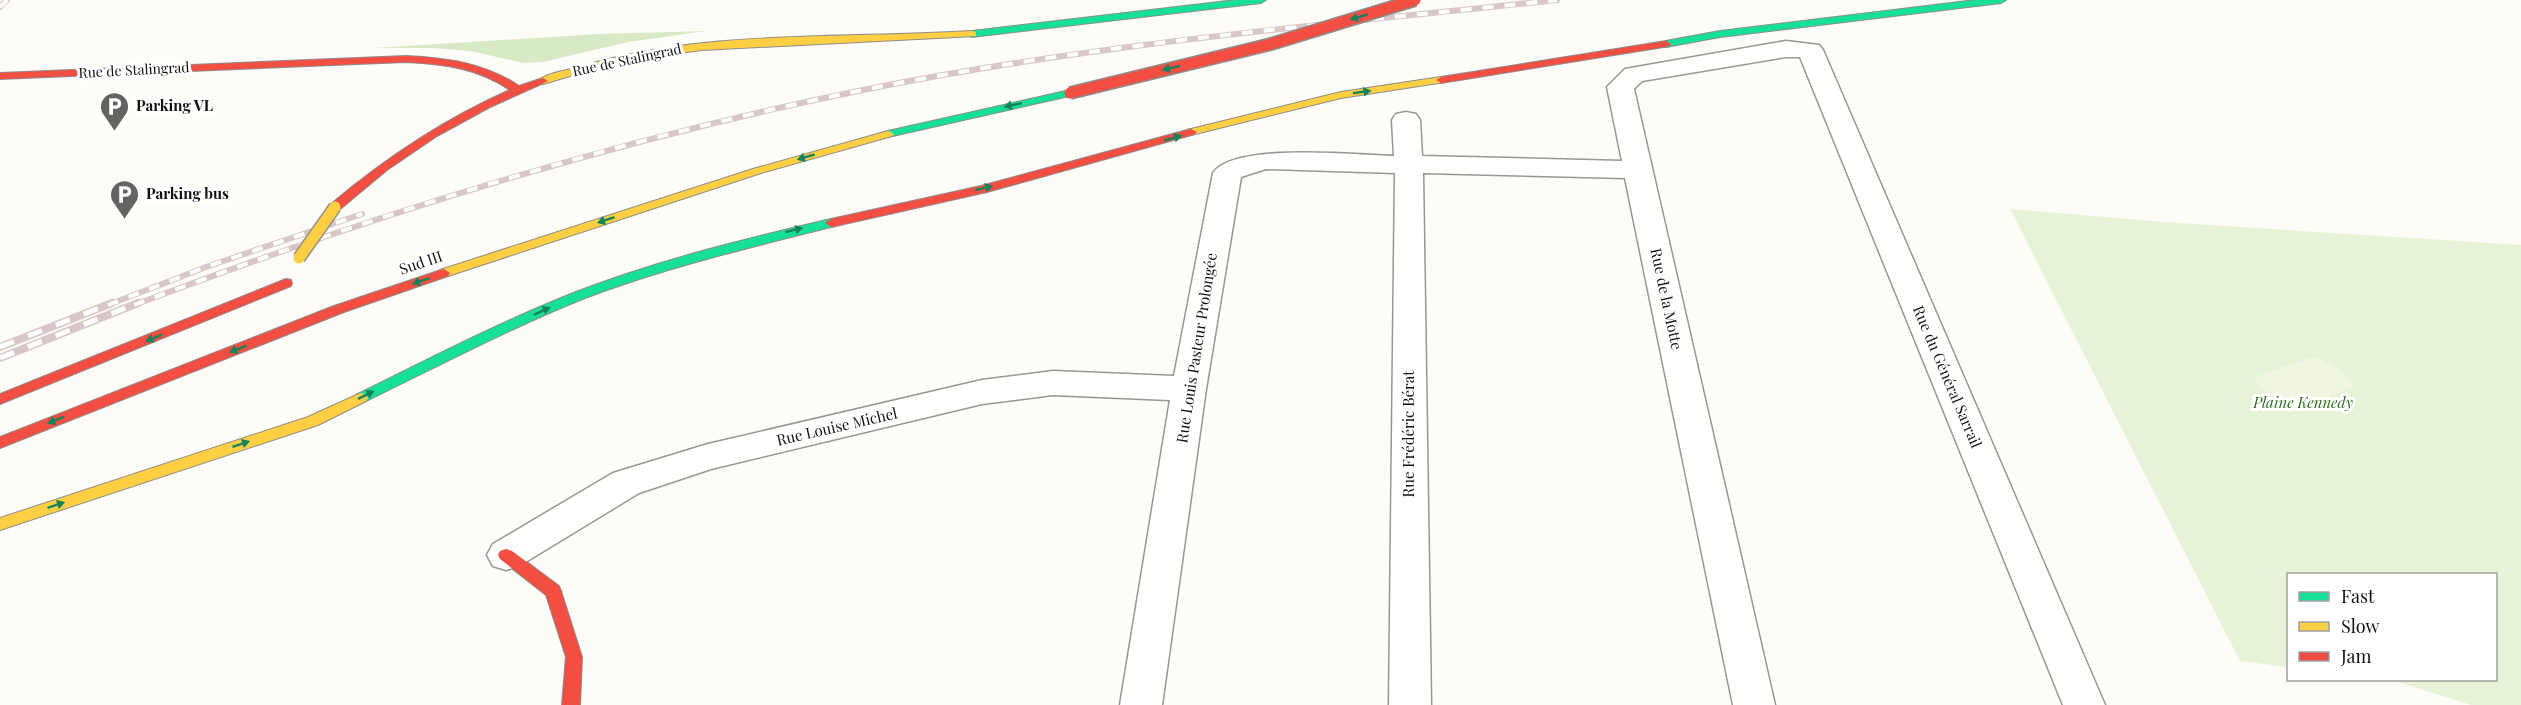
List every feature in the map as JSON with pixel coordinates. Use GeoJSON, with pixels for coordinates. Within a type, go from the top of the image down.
{"type":"FeatureCollection","features":[{"type":"Feature","properties":{"kind":"main road","name":"Rue de Stalingrad"},"geometry":{"type":"LineString","coordinates":[[0,76],[406,59],[457,63],[486,69],[503,77],[516,89],[593,66],[687,47],[945,36],[1260,0]]}},
{"type":"Feature","properties":{"kind":"main road","name":"Sud III"},"geometry":{"type":"LineString","coordinates":[[0,443],[339,309],[757,171],[862,140],[1271,44],[1415,0]]}},
{"type":"Feature","properties":{"kind":"main road"},"geometry":{"type":"LineString","coordinates":[[0,524],[313,421],[546,309],[649,270],[737,244],[982,189],[1206,128],[1341,95],[1543,65],[1720,34],[2001,0]]}},
{"type":"Feature","properties":{"kind":"main road"},"geometry":{"type":"LineString","coordinates":[[0,399],[286,283],[299,258],[335,207],[370,174],[400,152],[464,113],[516,89]]}},
{"type":"Feature","properties":{"kind":"main road"},"geometry":{"type":"LineString","coordinates":[[506,555],[553,591],[574,657],[571,705]]}},
{"type":"Feature","properties":{"kind":"street","name":"Rue de la Motte"},"geometry":{"type":"LineString","coordinates":[[1754,705],[1620,87],[1634,75],[1786,49],[1810,50]]}},
{"type":"Feature","properties":{"kind":"street","name":"Rue du Général Sarrail"},"geometry":{"type":"LineString","coordinates":[[1810,50],[2084,705]]}},
{"type":"Feature","properties":{"kind":"street","name":"Rue Frédéric Bérat"},"geometry":{"type":"LineString","coordinates":[[1406,120],[1409,163],[1410,705]]}},
{"type":"Feature","properties":{"kind":"street","name":"Rue Louis Pasteur Prolongée"},"geometry":{"type":"LineString","coordinates":[[1141,705],[1190,389],[1227,173],[1239,166],[1266,161],[1409,163]]}},
{"type":"Feature","properties":{"kind":"street"},"geometry":{"type":"LineString","coordinates":[[1409,163],[1638,170]]}},
{"type":"Feature","properties":{"kind":"street","name":"Rue Louise Michel"},"geometry":{"type":"LineString","coordinates":[[506,555],[626,483],[708,457],[982,392],[1053,383],[1190,389]]}},
{"type":"Feature","properties":{"kind":"green space"},"geometry":{"type":"Polygon","coordinates":[[[707,31],[628,42],[543,62],[524,63],[470,51],[432,48],[374,48],[599,34],[707,31]]]}},
{"type":"Feature","properties":{"kind":"green space","name":"Plaine Kennedy"},"geometry":{"type":"Polygon","coordinates":[[[2010,209],[2163,222],[2521,245],[2521,705],[2471,705],[2395,681],[2497,681],[2497,573],[2287,573],[2287,667],[2240,661],[2010,209]]]}},
{"type":"Feature","properties":{"kind":"green space"},"geometry":{"type":"Polygon","coordinates":[[[2313,357],[2336,368],[2353,387],[2297,407],[2281,403],[2257,384],[2256,376],[2313,357]]]}},
{"type":"Feature","properties":{"kind":"railway"},"geometry":{"type":"LineString","coordinates":[[0,7],[7,0]]}},
{"type":"Feature","properties":{"kind":"railway"},"geometry":{"type":"LineString","coordinates":[[134,305],[312,241],[492,183],[674,133],[858,91],[1032,60],[1119,48],[1294,27],[1557,0]]}},
{"type":"Feature","properties":{"kind":"railway"},"geometry":{"type":"LineString","coordinates":[[108,305],[206,267],[362,214]]}},
{"type":"Feature","properties":{"kind":"railway"},"geometry":{"type":"LineString","coordinates":[[0,347],[112,303]]}},
{"type":"Feature","properties":{"kind":"railway"},"geometry":{"type":"LineString","coordinates":[[0,358],[138,303]]}},
{"type":"Feature","properties":{"kind":"traffic: fast"},"geometry":{"type":"LineString","coordinates":[[972,34],[1261,0]]}},
{"type":"Feature","properties":{"kind":"traffic: fast"},"geometry":{"type":"LineString","coordinates":[[1666,44],[1720,34],[2001,0]]}},
{"type":"Feature","properties":{"kind":"traffic: fast"},"geometry":{"type":"LineString","coordinates":[[888,134],[1070,93]]}},
{"type":"Feature","properties":{"kind":"traffic: fast"},"geometry":{"type":"LineString","coordinates":[[361,398],[500,330],[582,295],[652,270],[759,240],[831,223]]}},
{"type":"Feature","properties":{"kind":"traffic: slow"},"geometry":{"type":"LineString","coordinates":[[543,81],[595,65],[648,54],[702,47],[972,34]]}},
{"type":"Feature","properties":{"kind":"traffic: slow"},"geometry":{"type":"LineString","coordinates":[[1191,132],[1341,95],[1441,80]]}},
{"type":"Feature","properties":{"kind":"traffic: slow"},"geometry":{"type":"LineString","coordinates":[[444,273],[757,171],[888,134]]}},
{"type":"Feature","properties":{"kind":"traffic: slow"},"geometry":{"type":"LineString","coordinates":[[299,258],[335,207]]}},
{"type":"Feature","properties":{"kind":"traffic: slow"},"geometry":{"type":"LineString","coordinates":[[0,524],[313,421],[361,398]]}},
{"type":"Feature","properties":{"kind":"traffic: jam"},"geometry":{"type":"LineString","coordinates":[[1070,93],[1271,44],[1415,0]]}},
{"type":"Feature","properties":{"kind":"traffic: jam"},"geometry":{"type":"LineString","coordinates":[[1441,80],[1666,44]]}},
{"type":"Feature","properties":{"kind":"traffic: jam"},"geometry":{"type":"LineString","coordinates":[[0,76],[406,59],[464,65],[491,74],[516,89]]}},
{"type":"Feature","properties":{"kind":"traffic: jam"},"geometry":{"type":"LineString","coordinates":[[335,207],[408,150],[459,118],[543,81]]}},
{"type":"Feature","properties":{"kind":"traffic: jam"},"geometry":{"type":"LineString","coordinates":[[831,223],[983,189],[1191,132]]}},
{"type":"Feature","properties":{"kind":"traffic: jam"},"geometry":{"type":"LineString","coordinates":[[0,443],[339,309],[444,273]]}},
{"type":"Feature","properties":{"kind":"traffic: jam"},"geometry":{"type":"LineString","coordinates":[[0,399],[286,283]]}},
{"type":"Feature","properties":{"kind":"traffic: jam"},"geometry":{"type":"LineString","coordinates":[[506,555],[553,591],[574,657],[571,705]]}},
{"type":"Feature","properties":{"kind":"place","name":"Parking VL"},"geometry":{"type":"Point","coordinates":[115,132]}},
{"type":"Feature","properties":{"kind":"place","name":"Parking bus"},"geometry":{"type":"Point","coordinates":[125,220]}}]}
